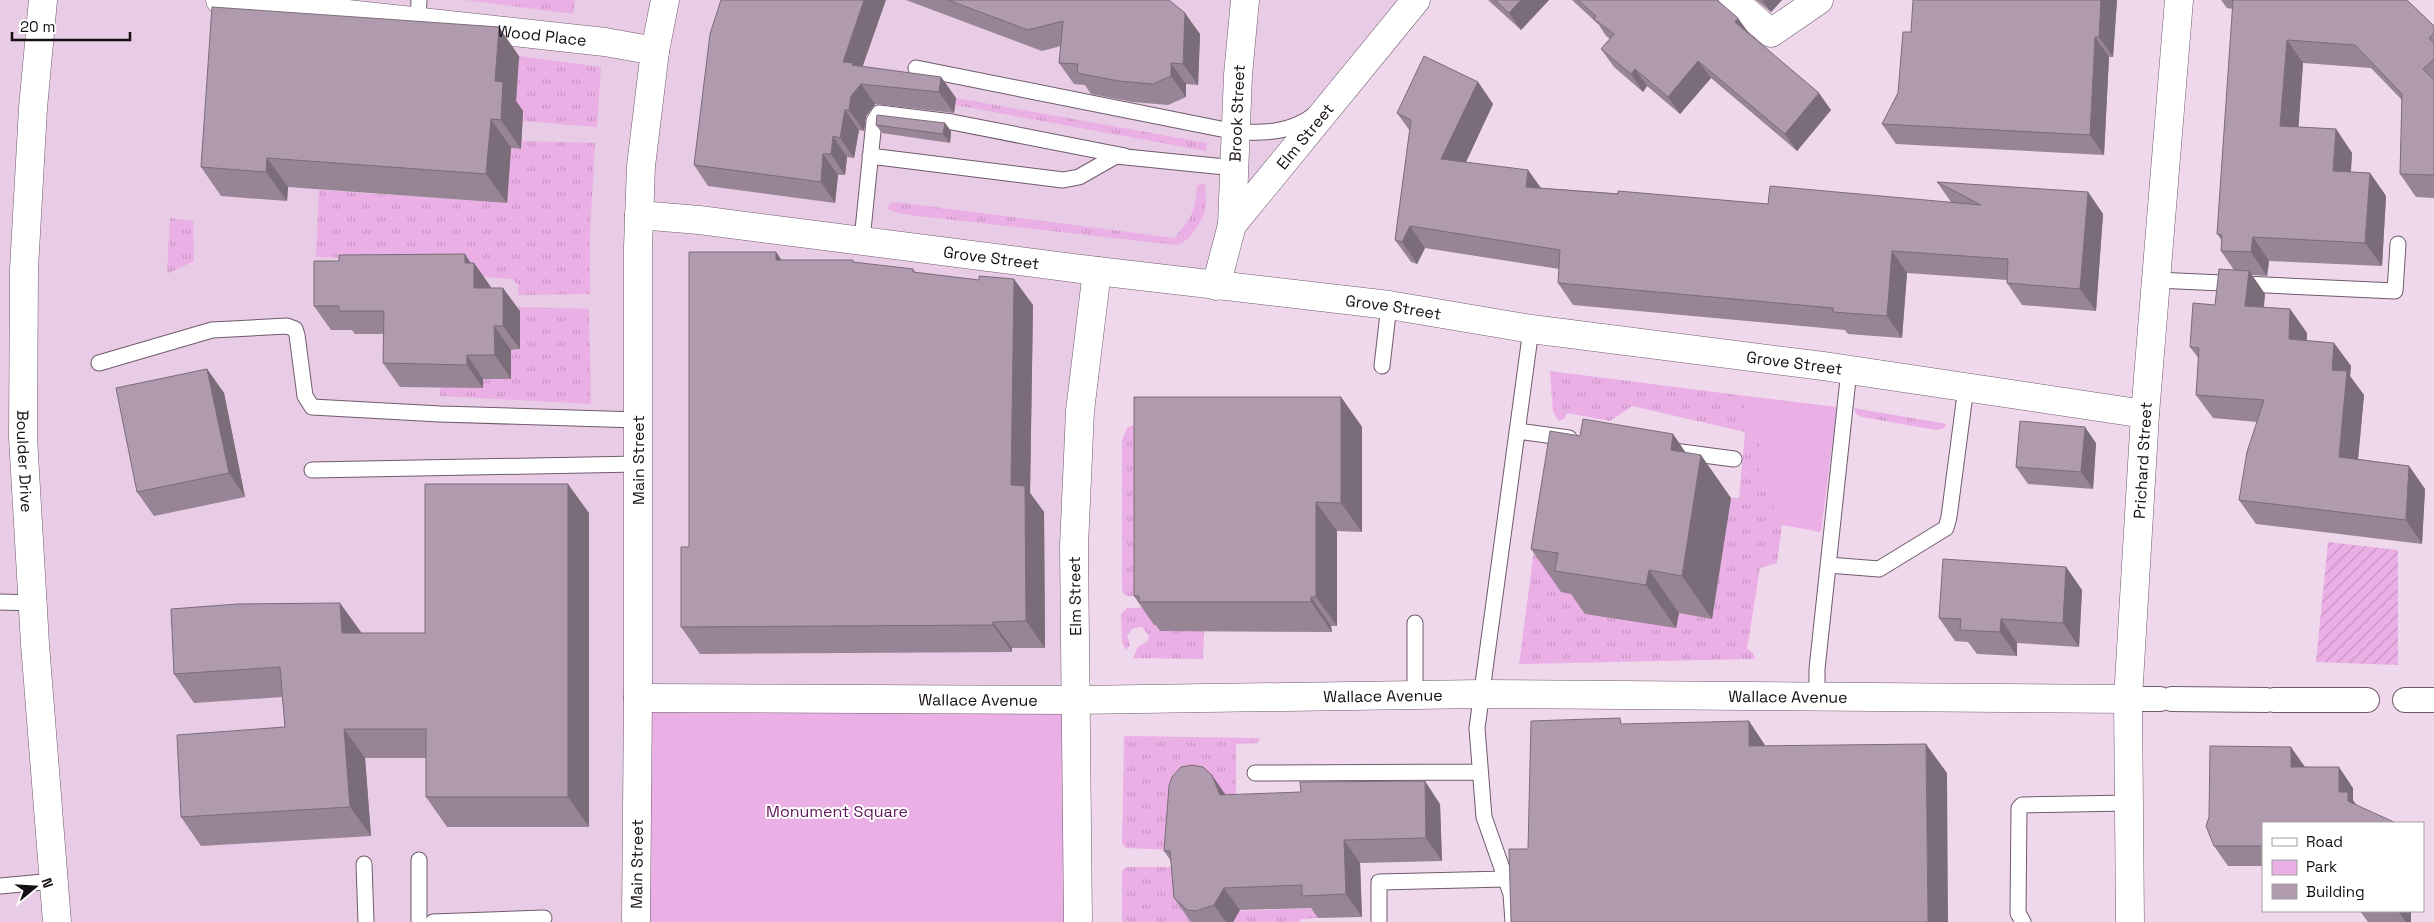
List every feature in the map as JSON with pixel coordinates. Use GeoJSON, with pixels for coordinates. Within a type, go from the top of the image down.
{"type":"FeatureCollection","features":[{"type":"Feature","properties":{"kind":"main road","name":"Boulder Drive"},"geometry":{"type":"LineString","coordinates":[[43,0],[33,108],[24,269],[23,437],[32,603],[57,922]]}},
{"type":"Feature","properties":{"kind":"main road","name":"Wood Place"},"geometry":{"type":"LineString","coordinates":[[220,0],[419,10],[655,51]]}},
{"type":"Feature","properties":{"kind":"main road","name":"Main Street"},"geometry":{"type":"LineString","coordinates":[[636,922],[639,215],[641,166],[655,51],[665,0]]}},
{"type":"Feature","properties":{"kind":"main road","name":"Brook Street"},"geometry":{"type":"LineString","coordinates":[[1232,225],[1245,0]]}},
{"type":"Feature","properties":{"kind":"main road","name":"Elm Street"},"geometry":{"type":"LineString","coordinates":[[1216,286],[1232,225],[1416,0]]}},
{"type":"Feature","properties":{"kind":"main road"},"geometry":{"type":"LineString","coordinates":[[1734,0],[1771,33],[1819,0]]}},
{"type":"Feature","properties":{"kind":"main road","name":"Prichard Street"},"geometry":{"type":"LineString","coordinates":[[2130,922],[2128,700],[2145,414],[2179,0]]}},
{"type":"Feature","properties":{"kind":"main road","name":"Grove Street"},"geometry":{"type":"LineString","coordinates":[[639,215],[698,220],[1216,286],[1389,305],[1531,329],[1849,370],[2145,414]]}},
{"type":"Feature","properties":{"kind":"main road","name":"Elm Street"},"geometry":{"type":"LineString","coordinates":[[1078,922],[1074,546],[1080,421],[1097,271]]}},
{"type":"Feature","properties":{"kind":"main road","name":"Wallace Avenue"},"geometry":{"type":"LineString","coordinates":[[638,698],[1077,700],[1481,694],[2128,700]]}},
{"type":"Feature","properties":{"kind":"street"},"geometry":{"type":"LineString","coordinates":[[2128,700],[2367,700]]}},
{"type":"Feature","properties":{"kind":"street"},"geometry":{"type":"LineString","coordinates":[[2405,700],[2434,700]]}},
{"type":"Feature","properties":{"kind":"lane"},"geometry":{"type":"LineString","coordinates":[[916,68],[1236,132],[1272,132],[1286,129],[1307,120],[1340,94]]}},
{"type":"Feature","properties":{"kind":"lane"},"geometry":{"type":"LineString","coordinates":[[862,240],[875,116],[879,113],[885,112],[952,122],[1125,156],[1235,168]]}},
{"type":"Feature","properties":{"kind":"lane"},"geometry":{"type":"LineString","coordinates":[[870,156],[1063,180],[1079,177],[1108,158],[1125,156]]}},
{"type":"Feature","properties":{"kind":"lane"},"geometry":{"type":"LineString","coordinates":[[2156,280],[2395,292],[2398,244]]}},
{"type":"Feature","properties":{"kind":"lane"},"geometry":{"type":"LineString","coordinates":[[1382,366],[1389,305]]}},
{"type":"Feature","properties":{"kind":"lane"},"geometry":{"type":"LineString","coordinates":[[99,363],[212,330],[287,326],[295,329],[305,396],[312,407],[440,414],[638,420]]}},
{"type":"Feature","properties":{"kind":"lane"},"geometry":{"type":"LineString","coordinates":[[1513,922],[1511,894],[1484,817],[1477,733],[1531,329]]}},
{"type":"Feature","properties":{"kind":"lane"},"geometry":{"type":"LineString","coordinates":[[1817,698],[1817,669],[1849,370]]}},
{"type":"Feature","properties":{"kind":"lane"},"geometry":{"type":"LineString","coordinates":[[1828,565],[1878,570],[1946,528],[1966,387]]}},
{"type":"Feature","properties":{"kind":"lane"},"geometry":{"type":"LineString","coordinates":[[1517,431],[1589,440]]}},
{"type":"Feature","properties":{"kind":"lane"},"geometry":{"type":"LineString","coordinates":[[1647,448],[1734,459]]}},
{"type":"Feature","properties":{"kind":"lane"},"geometry":{"type":"LineString","coordinates":[[312,470],[638,464]]}},
{"type":"Feature","properties":{"kind":"lane"},"geometry":{"type":"LineString","coordinates":[[0,602],[32,603]]}},
{"type":"Feature","properties":{"kind":"lane"},"geometry":{"type":"LineString","coordinates":[[1414,623],[1415,695]]}},
{"type":"Feature","properties":{"kind":"lane"},"geometry":{"type":"LineString","coordinates":[[1255,773],[1480,772]]}},
{"type":"Feature","properties":{"kind":"lane"},"geometry":{"type":"LineString","coordinates":[[2023,922],[2018,913],[2019,808],[2022,805],[2129,803]]}},
{"type":"Feature","properties":{"kind":"lane"},"geometry":{"type":"LineString","coordinates":[[419,860],[419,922]]}},
{"type":"Feature","properties":{"kind":"lane"},"geometry":{"type":"LineString","coordinates":[[364,864],[366,922]]}},
{"type":"Feature","properties":{"kind":"lane"},"geometry":{"type":"LineString","coordinates":[[1378,922],[1379,882],[1506,879]]}},
{"type":"Feature","properties":{"kind":"lane"},"geometry":{"type":"LineString","coordinates":[[0,886],[54,881]]}},
{"type":"Feature","properties":{"kind":"lane"},"geometry":{"type":"LineString","coordinates":[[432,922],[544,918]]}},
{"type":"Feature","properties":{"kind":"shaded area"},"geometry":{"type":"Polygon","coordinates":[[[0,0],[1416,0],[1233,225],[1216,286],[1097,271],[1080,411],[1078,922],[0,922],[0,0]]]}},
{"type":"Feature","properties":{"kind":"green space"},"geometry":{"type":"Polygon","coordinates":[[[465,0],[575,0],[573,14],[465,0]]]}},
{"type":"Feature","properties":{"kind":"green space"},"geometry":{"type":"Polygon","coordinates":[[[519,56],[601,67],[597,127],[523,121],[524,112],[515,111],[519,56]]]}},
{"type":"Feature","properties":{"kind":"green space"},"geometry":{"type":"Polygon","coordinates":[[[956,98],[1207,143],[1206,151],[955,105],[956,98]]]}},
{"type":"Feature","properties":{"kind":"green space"},"geometry":{"type":"Polygon","coordinates":[[[522,141],[595,143],[590,233],[590,294],[518,295],[518,285],[512,279],[365,260],[316,257],[319,190],[507,203],[511,148],[521,149],[522,141]]]}},
{"type":"Feature","properties":{"kind":"green space"},"geometry":{"type":"Polygon","coordinates":[[[1205,184],[1206,204],[1203,216],[1191,235],[1176,245],[901,214],[887,209],[890,203],[895,202],[1174,238],[1191,215],[1197,186],[1205,184]]]}},
{"type":"Feature","properties":{"kind":"green space"},"geometry":{"type":"Polygon","coordinates":[[[170,218],[193,221],[194,261],[167,274],[170,218]]]}},
{"type":"Feature","properties":{"kind":"green space"},"geometry":{"type":"Polygon","coordinates":[[[519,307],[589,309],[591,404],[440,396],[440,378],[457,378],[458,388],[483,388],[483,379],[511,379],[511,350],[520,349],[519,307]]]}},
{"type":"Feature","properties":{"kind":"green space"},"geometry":{"type":"Polygon","coordinates":[[[1550,371],[1746,396],[1745,432],[1632,406],[1610,421],[1567,413],[1564,419],[1559,421],[1553,412],[1550,371]]]}},
{"type":"Feature","properties":{"kind":"green space"},"geometry":{"type":"Polygon","coordinates":[[[1746,396],[1837,407],[1821,532],[1782,525],[1759,473],[1762,446],[1745,432],[1746,396]]]}},
{"type":"Feature","properties":{"kind":"green space"},"geometry":{"type":"Polygon","coordinates":[[[1854,408],[1947,424],[1943,429],[1936,430],[1862,417],[1856,414],[1854,408]]]}},
{"type":"Feature","properties":{"kind":"green space"},"geometry":{"type":"Polygon","coordinates":[[[1138,423],[1154,595],[1128,596],[1123,594],[1122,586],[1122,440],[1127,428],[1138,423]]]}},
{"type":"Feature","properties":{"kind":"green space"},"geometry":{"type":"Polygon","coordinates":[[[1745,432],[1762,446],[1759,473],[1782,525],[1777,563],[1760,568],[1747,649],[1753,653],[1755,659],[1519,664],[1535,542],[1589,596],[1676,628],[1679,613],[1712,618],[1731,498],[1739,498],[1745,432]]]}},
{"type":"Feature","properties":{"kind":"green space"},"geometry":{"type":"Polygon","coordinates":[[[2328,542],[2398,550],[2398,665],[2316,662],[2328,542]]]}},
{"type":"Feature","properties":{"kind":"green space"},"geometry":{"type":"Polygon","coordinates":[[[1154,607],[1160,631],[1204,631],[1203,659],[1133,658],[1138,647],[1148,641],[1149,636],[1142,627],[1133,628],[1127,636],[1130,645],[1126,650],[1122,643],[1121,614],[1127,608],[1154,607]]]}},
{"type":"Feature","properties":{"kind":"green space","name":"Monument Square"},"geometry":{"type":"Polygon","coordinates":[[[638,698],[1077,700],[1078,922],[636,922],[638,698]]]}},
{"type":"Feature","properties":{"kind":"green space"},"geometry":{"type":"Polygon","coordinates":[[[1124,736],[1260,738],[1258,743],[1236,744],[1236,795],[1172,850],[1126,848],[1122,844],[1124,736]]]}},
{"type":"Feature","properties":{"kind":"green space"},"geometry":{"type":"Polygon","coordinates":[[[1126,867],[1173,867],[1191,922],[1122,922],[1122,871],[1126,867]]]}},
{"type":"Feature","properties":{"kind":"green space"},"geometry":{"type":"Polygon","coordinates":[[[1318,908],[1318,918],[1302,919],[1298,922],[1233,922],[1235,911],[1318,908]]]}},
{"type":"Feature","properties":{"kind":"building"},"geometry":{"type":"Polygon","coordinates":[[[721,0],[864,0],[843,62],[853,63],[852,65],[941,77],[939,92],[861,84],[851,96],[849,110],[845,110],[840,138],[833,136],[831,154],[823,154],[821,182],[694,165],[710,34],[721,0]]]}},
{"type":"Feature","properties":{"kind":"building"},"geometry":{"type":"Polygon","coordinates":[[[948,0],[1169,0],[1185,13],[1183,64],[1171,63],[1171,76],[1153,84],[1119,81],[1077,73],[1078,64],[1059,63],[1063,21],[1028,30],[948,0]]]}},
{"type":"Feature","properties":{"kind":"building"},"geometry":{"type":"Polygon","coordinates":[[[1495,0],[1521,0],[1509,13],[1495,0]]]}},
{"type":"Feature","properties":{"kind":"building"},"geometry":{"type":"Polygon","coordinates":[[[1578,0],[1717,0],[1738,18],[1735,22],[1819,93],[1785,134],[1698,61],[1668,97],[1635,69],[1631,74],[1601,49],[1614,34],[1594,19],[1596,16],[1578,0]]]}},
{"type":"Feature","properties":{"kind":"building"},"geometry":{"type":"Polygon","coordinates":[[[1913,0],[2101,0],[2099,37],[2095,37],[2090,135],[1882,124],[1898,93],[1903,32],[1911,32],[1913,0]]]}},
{"type":"Feature","properties":{"kind":"building"},"geometry":{"type":"Polygon","coordinates":[[[2233,0],[2407,0],[2434,26],[2434,33],[2429,38],[2434,43],[2434,59],[2423,69],[2434,80],[2434,175],[2400,174],[2402,94],[2355,45],[2287,40],[2280,126],[2336,129],[2333,171],[2370,173],[2365,243],[2253,237],[2251,252],[2221,251],[2222,235],[2217,234],[2233,0]]]}},
{"type":"Feature","properties":{"kind":"building"},"geometry":{"type":"Polygon","coordinates":[[[212,7],[499,27],[495,81],[503,82],[501,120],[491,119],[486,174],[267,158],[266,172],[201,167],[212,7]]]}},
{"type":"Feature","properties":{"kind":"building"},"geometry":{"type":"Polygon","coordinates":[[[1424,56],[1478,82],[1441,159],[1528,170],[1526,187],[1618,194],[1618,191],[1768,204],[1770,186],[1981,205],[1937,182],[2088,192],[2080,289],[2007,283],[2008,259],[1892,251],[1887,316],[1833,312],[1833,308],[1558,283],[1560,250],[1410,226],[1402,242],[1395,240],[1411,120],[1397,113],[1424,56]]]}},
{"type":"Feature","properties":{"kind":"building"},"geometry":{"type":"Polygon","coordinates":[[[877,115],[945,123],[943,134],[876,125],[877,115]]]}},
{"type":"Feature","properties":{"kind":"building"},"geometry":{"type":"Polygon","coordinates":[[[689,252],[776,252],[776,260],[853,260],[853,262],[913,269],[913,272],[979,280],[979,276],[1014,279],[1011,485],[1025,486],[1026,621],[993,622],[993,625],[681,627],[681,547],[689,547],[689,252]]]}},
{"type":"Feature","properties":{"kind":"building"},"geometry":{"type":"Polygon","coordinates":[[[465,254],[465,263],[474,263],[474,288],[503,288],[503,326],[494,326],[495,355],[467,355],[467,365],[383,363],[384,311],[339,311],[339,306],[314,306],[314,261],[339,261],[339,255],[465,254]]]}},
{"type":"Feature","properties":{"kind":"building"},"geometry":{"type":"Polygon","coordinates":[[[2219,269],[2249,271],[2245,306],[2290,309],[2289,339],[2334,343],[2332,370],[2347,371],[2339,457],[2409,466],[2406,520],[2239,500],[2247,452],[2264,400],[2196,395],[2199,348],[2190,347],[2193,303],[2215,305],[2219,269]]]}},
{"type":"Feature","properties":{"kind":"building"},"geometry":{"type":"Polygon","coordinates":[[[207,369],[229,473],[137,492],[116,388],[207,369]]]}},
{"type":"Feature","properties":{"kind":"building"},"geometry":{"type":"Polygon","coordinates":[[[1134,397],[1341,397],[1341,503],[1316,502],[1316,597],[1311,597],[1311,602],[1139,602],[1139,596],[1134,596],[1134,397]]]}},
{"type":"Feature","properties":{"kind":"building"},"geometry":{"type":"Polygon","coordinates":[[[1583,419],[1673,434],[1671,450],[1701,455],[1682,576],[1649,570],[1646,585],[1555,571],[1558,553],[1531,549],[1550,431],[1580,436],[1583,419]]]}},
{"type":"Feature","properties":{"kind":"building"},"geometry":{"type":"Polygon","coordinates":[[[2020,421],[2085,427],[2081,472],[2016,467],[2020,421]]]}},
{"type":"Feature","properties":{"kind":"building"},"geometry":{"type":"Polygon","coordinates":[[[425,484],[568,484],[568,797],[426,797],[426,729],[344,729],[350,807],[181,817],[177,735],[285,727],[280,667],[174,674],[171,609],[238,604],[340,603],[342,633],[425,633],[425,484]]]}},
{"type":"Feature","properties":{"kind":"building"},"geometry":{"type":"Polygon","coordinates":[[[1943,559],[2066,567],[2063,623],[2001,619],[2000,632],[1960,630],[1961,619],[1939,618],[1943,559]]]}},
{"type":"Feature","properties":{"kind":"building"},"geometry":{"type":"Polygon","coordinates":[[[1620,718],[1621,724],[1749,721],[1749,746],[1926,744],[1928,922],[1511,922],[1509,849],[1528,849],[1531,721],[1620,718]]]}},
{"type":"Feature","properties":{"kind":"building"},"geometry":{"type":"Polygon","coordinates":[[[2210,746],[2291,747],[2291,767],[2339,767],[2339,792],[2348,792],[2348,801],[2394,822],[2262,822],[2262,846],[2214,846],[2206,826],[2209,817],[2210,746]]]}},
{"type":"Feature","properties":{"kind":"building"},"geometry":{"type":"Polygon","coordinates":[[[1192,765],[1203,767],[1212,775],[1220,795],[1301,792],[1300,782],[1425,781],[1426,838],[1344,840],[1346,894],[1302,896],[1302,885],[1224,888],[1214,905],[1196,911],[1187,910],[1174,898],[1170,851],[1164,851],[1169,786],[1172,777],[1181,767],[1192,765]]]}}]}
